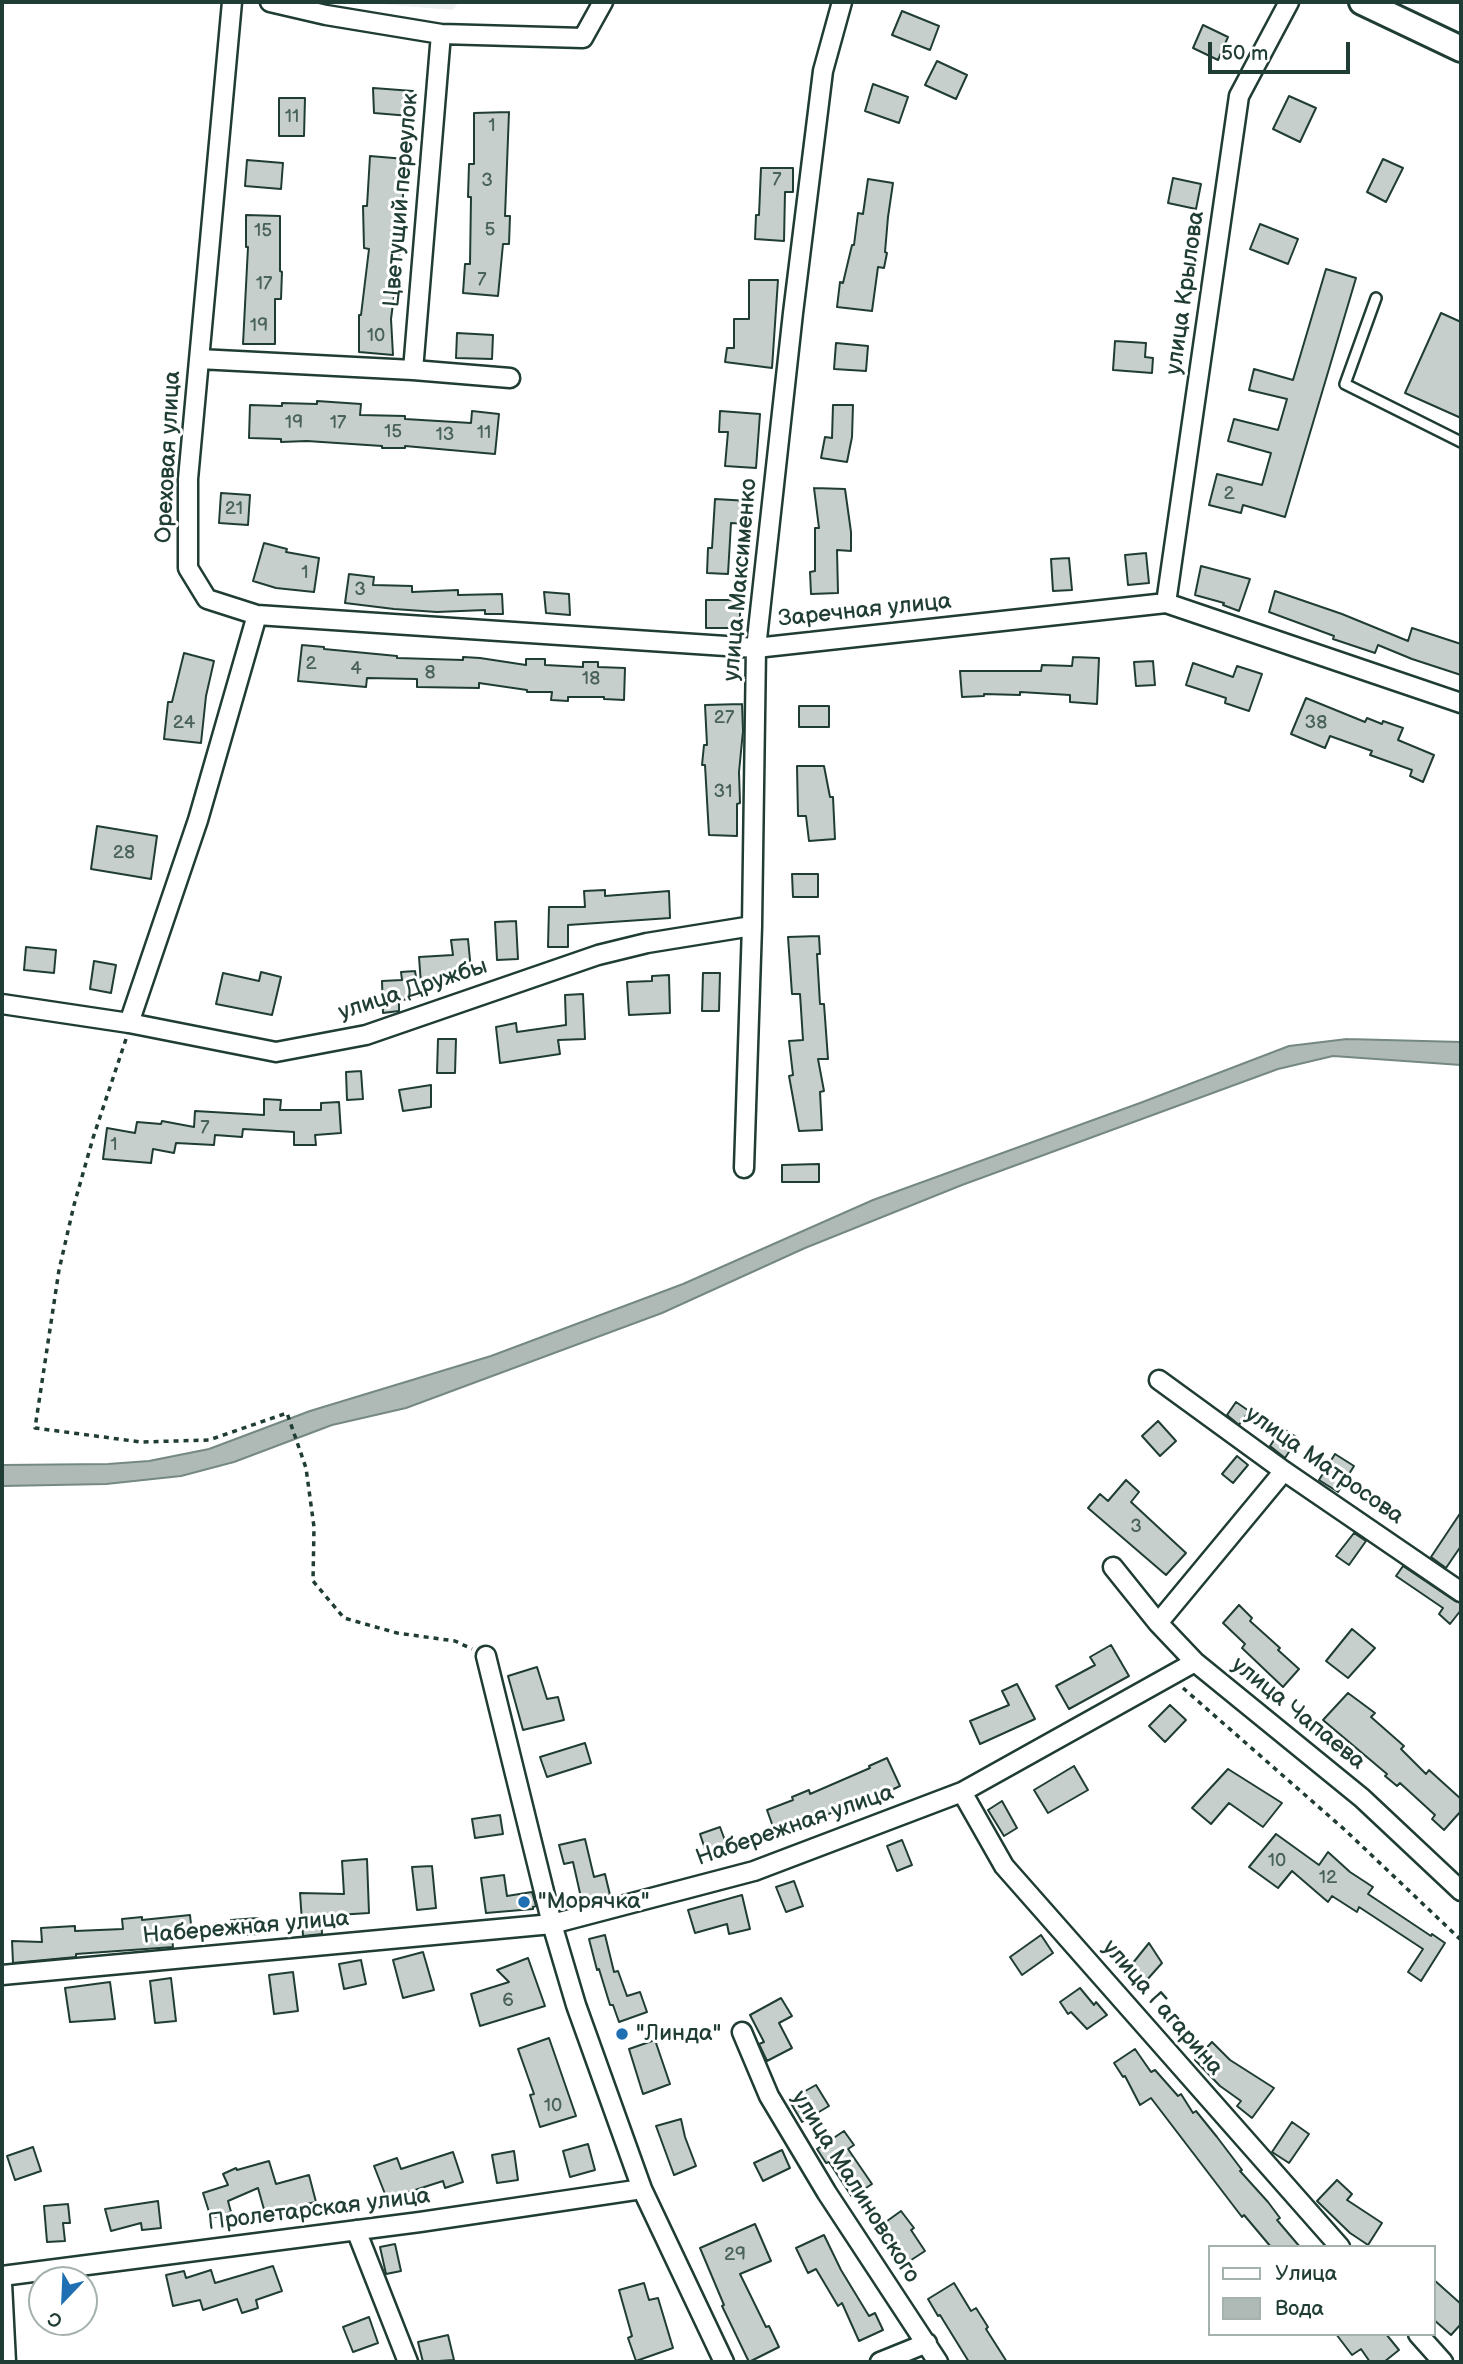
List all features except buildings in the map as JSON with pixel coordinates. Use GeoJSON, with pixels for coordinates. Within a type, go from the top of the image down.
{"type":"FeatureCollection","features":[{"type":"Feature","properties":{"kind":"street","name":"Ореховая улица"},"geometry":{"type":"LineString","coordinates":[[232,2],[188,479],[188,568],[207,599],[257,615]]}},
{"type":"Feature","properties":{"kind":"street"},"geometry":{"type":"LineString","coordinates":[[270,2],[326,15],[441,34],[583,38],[603,2]]}},
{"type":"Feature","properties":{"kind":"street","name":"улица Максименко"},"geometry":{"type":"LineString","coordinates":[[744,1168],[752,926],[756,648],[823,71],[842,2]]}},
{"type":"Feature","properties":{"kind":"street","name":"улица Крылова"},"geometry":{"type":"LineString","coordinates":[[1166,603],[1239,96],[1289,2]]}},
{"type":"Feature","properties":{"kind":"street"},"geometry":{"type":"LineString","coordinates":[[1362,2],[1461,49]]}},
{"type":"Feature","properties":{"kind":"street","name":"Цветущий переулок"},"geometry":{"type":"LineString","coordinates":[[413,370],[441,34]]}},
{"type":"Feature","properties":{"kind":"street"},"geometry":{"type":"LineString","coordinates":[[199,359],[510,378]]}},
{"type":"Feature","properties":{"kind":"street","name":"Заречная улица"},"geometry":{"type":"LineString","coordinates":[[257,615],[756,648],[1166,603],[1461,702]]}},
{"type":"Feature","properties":{"kind":"street"},"geometry":{"type":"LineString","coordinates":[[129,1023],[198,820],[257,615]]}},
{"type":"Feature","properties":{"kind":"street","name":"улица Дружбы"},"geometry":{"type":"LineString","coordinates":[[2,1004],[129,1023],[276,1052],[366,1035],[598,955],[648,943],[752,926]]}},
{"type":"Feature","properties":{"kind":"street","name":"улица Матросова"},"geometry":{"type":"LineString","coordinates":[[1159,1380],[1284,1471],[1461,1592]]}},
{"type":"Feature","properties":{"kind":"street"},"geometry":{"type":"LineString","coordinates":[[1158,1623],[1284,1471]]}},
{"type":"Feature","properties":{"kind":"street","name":"улица Чапаева"},"geometry":{"type":"LineString","coordinates":[[1113,1567],[1158,1623],[1195,1662],[1362,1798],[1461,1891]]}},
{"type":"Feature","properties":{"kind":"street"},"geometry":{"type":"LineString","coordinates":[[486,1656],[552,1924],[576,2005],[642,2189],[724,2362]]}},
{"type":"Feature","properties":{"kind":"street","name":"Набережная улица"},"geometry":{"type":"LineString","coordinates":[[2,1975],[552,1924],[754,1871],[962,1792],[1195,1662]]}},
{"type":"Feature","properties":{"kind":"street","name":"улица Гагарина"},"geometry":{"type":"LineString","coordinates":[[962,1792],[1004,1866],[1338,2245]]}},
{"type":"Feature","properties":{"kind":"street","name":"улица Малиновского"},"geometry":{"type":"LineString","coordinates":[[742,2032],[768,2096],[827,2193],[938,2362]]}},
{"type":"Feature","properties":{"kind":"street","name":"Пролетарская улица"},"geometry":{"type":"LineString","coordinates":[[2,2276],[356,2230],[642,2189]]}},
{"type":"Feature","properties":{"kind":"street"},"geometry":{"type":"LineString","coordinates":[[356,2230],[408,2362]]}},
{"type":"Feature","properties":{"kind":"street"},"geometry":{"type":"LineString","coordinates":[[2,2283],[6,2362]]}},
{"type":"Feature","properties":{"kind":"street"},"geometry":{"type":"LineString","coordinates":[[1420,2336],[1443,2362]]}},
{"type":"Feature","properties":{"kind":"street"},"geometry":{"type":"LineString","coordinates":[[880,2362],[927,2343]]}},
{"type":"Feature","properties":{"kind":"lane"},"geometry":{"type":"LineString","coordinates":[[1376,298],[1345,384],[1461,442]]}},
{"type":"Feature","properties":{"kind":"path"},"geometry":{"type":"LineString","coordinates":[[129,1023],[125,1046],[93,1138],[65,1244],[35,1428],[141,1442],[209,1440],[287,1413],[306,1468],[314,1527],[313,1581],[344,1618],[397,1633],[455,1641],[486,1656]]}},
{"type":"Feature","properties":{"kind":"path"},"geometry":{"type":"LineString","coordinates":[[1170,1676],[1345,1830],[1461,1940]]}},
{"type":"Feature","properties":{"kind":"shaded area"},"geometry":{"type":"Polygon","coordinates":[[[356,2],[459,2],[453,10],[356,2]]]}},
{"type":"Feature","properties":{"kind":"water"},"geometry":{"type":"Polygon","coordinates":[[[1347,1039],[1461,1042],[1461,1065],[1333,1056],[1278,1069],[962,1185],[805,1248],[662,1313],[406,1408],[332,1425],[234,1462],[181,1476],[106,1484],[2,1486],[2,1465],[149,1461],[209,1449],[310,1411],[491,1356],[683,1284],[873,1200],[1289,1046],[1347,1039]]]}},
{"type":"Feature","properties":{"kind":"place","name":"\"Морячка\""},"geometry":{"type":"Point","coordinates":[524,1902]}},
{"type":"Feature","properties":{"kind":"place","name":"\"Линда\""},"geometry":{"type":"Point","coordinates":[622,2034]}}]}
